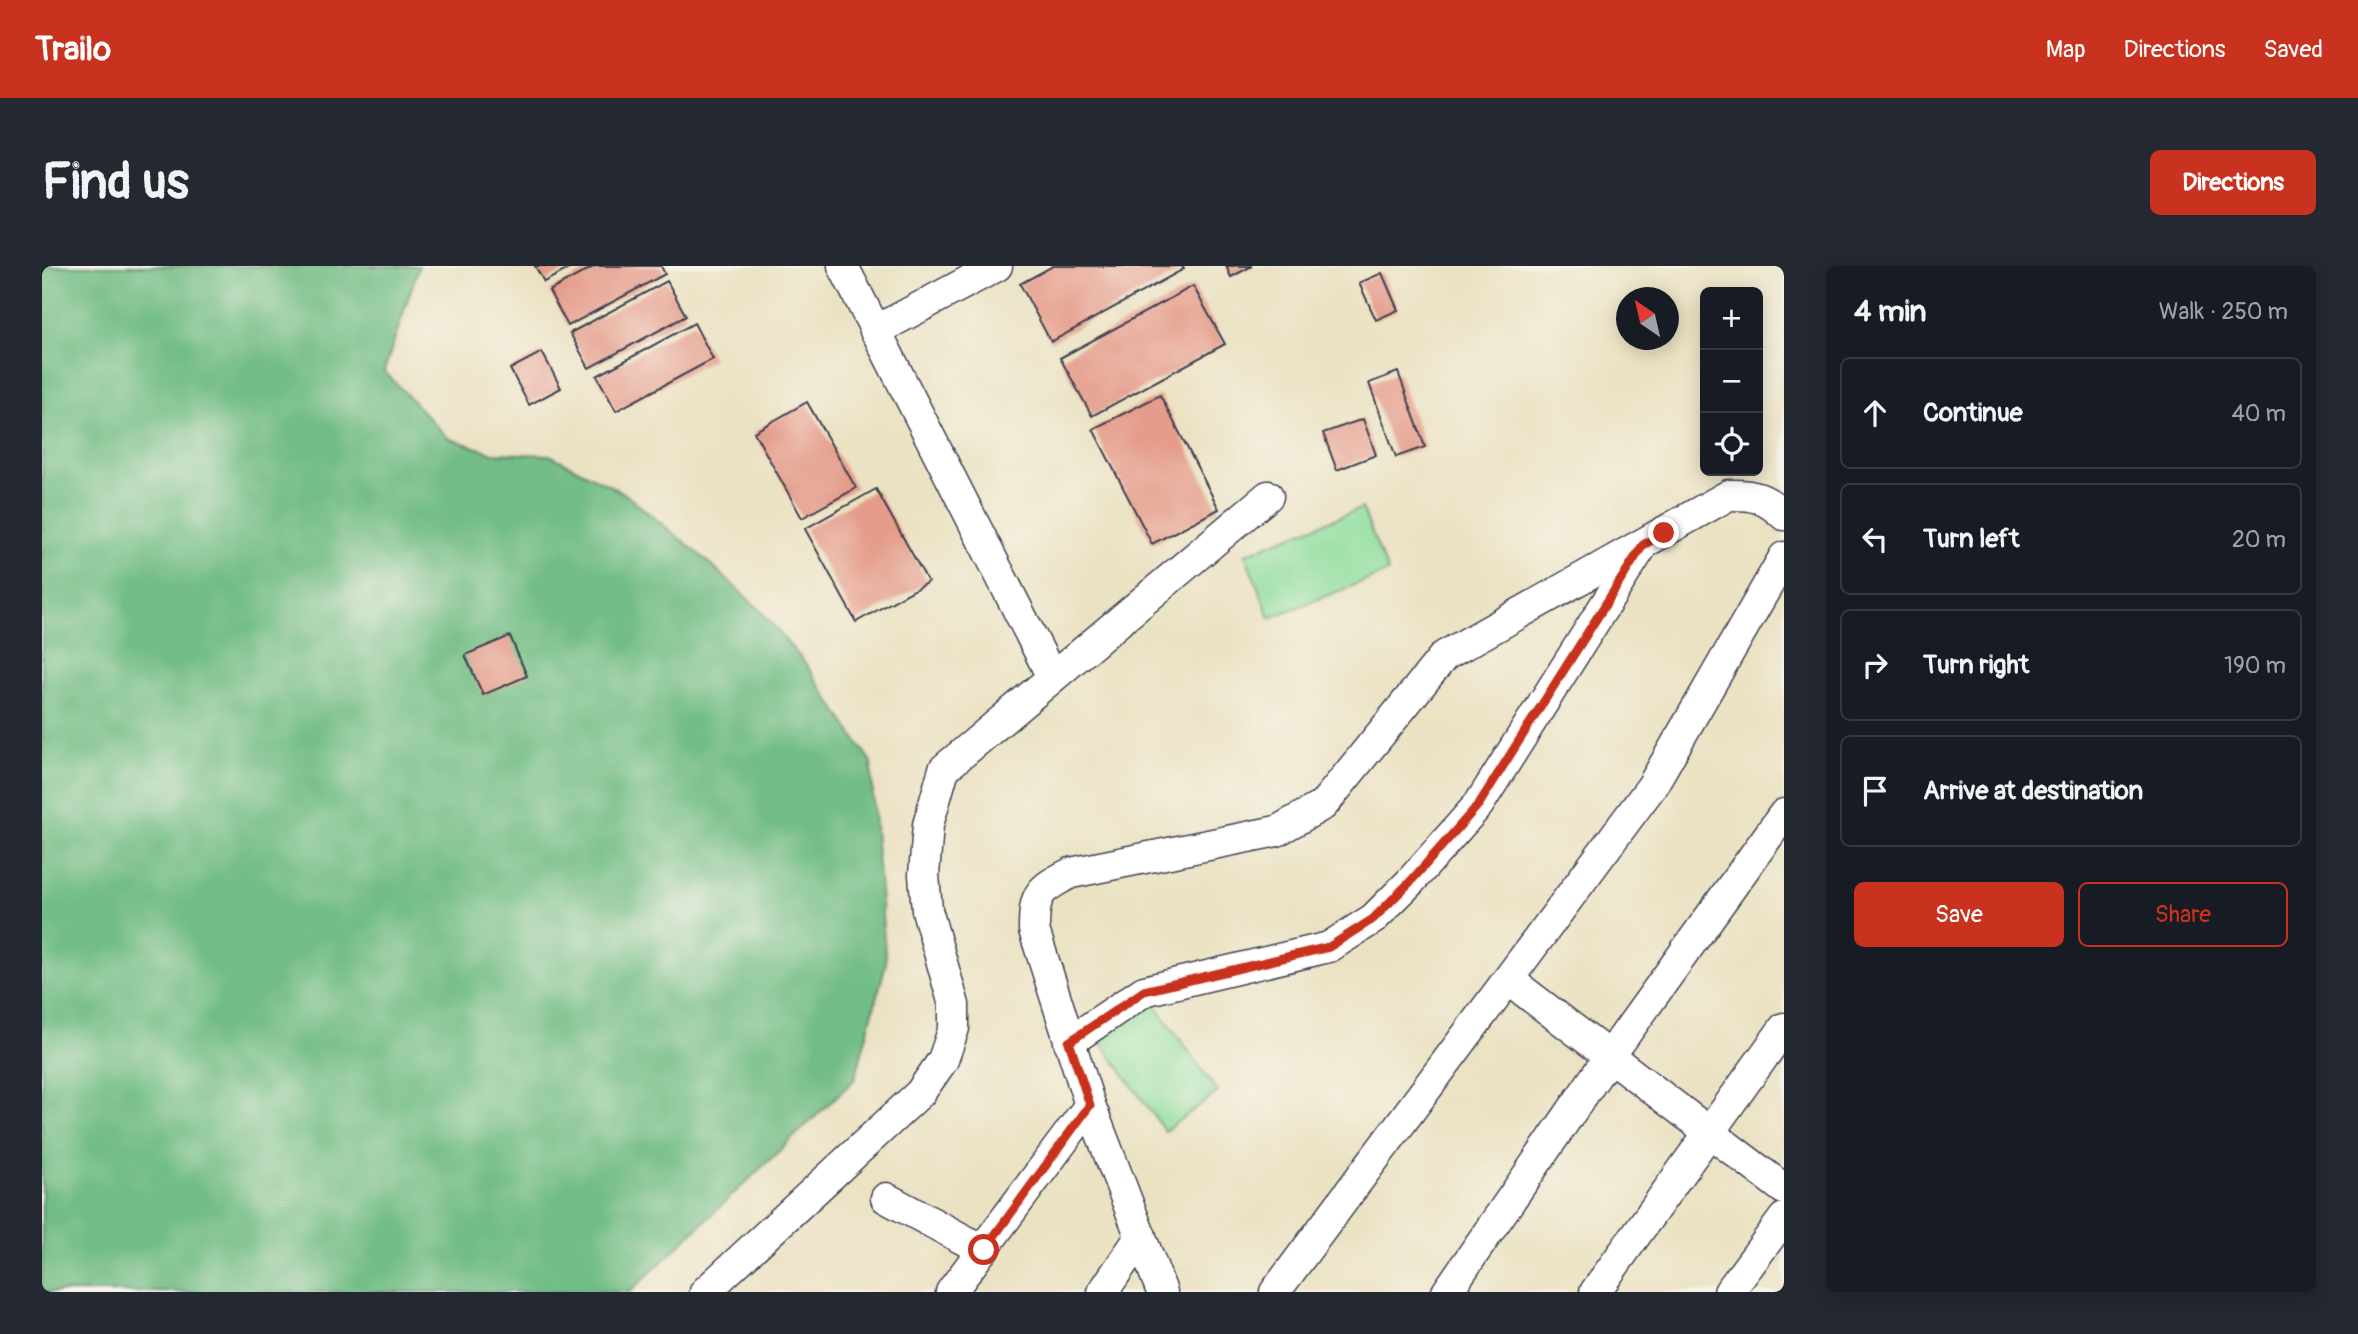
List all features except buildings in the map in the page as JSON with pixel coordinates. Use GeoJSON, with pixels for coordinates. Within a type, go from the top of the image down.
{"type":"FeatureCollection","features":[{"type":"Feature","properties":{"kind":"street"},"geometry":{"type":"LineString","coordinates":[[842,266],[1052,677]]}},
{"type":"Feature","properties":{"kind":"street"},"geometry":{"type":"LineString","coordinates":[[875,331],[997,266]]}},
{"type":"Feature","properties":{"kind":"street"},"geometry":{"type":"LineString","coordinates":[[1162,1292],[1090,1105],[1034,930],[1034,906],[1047,885],[1071,873],[1277,831],[1323,805],[1444,656],[1729,495],[1748,495],[1769,502],[1784,516]]}},
{"type":"Feature","properties":{"kind":"street"},"geometry":{"type":"LineString","coordinates":[[705,1292],[920,1093],[943,1060],[954,1028],[954,1004],[927,910],[924,875],[928,825],[944,769],[1268,496]]}},
{"type":"Feature","properties":{"kind":"street"},"geometry":{"type":"LineString","coordinates":[[1069,1042],[1144,991],[1329,947],[1373,919],[1410,882],[1479,804],[1643,545]]}},
{"type":"Feature","properties":{"kind":"street"},"geometry":{"type":"LineString","coordinates":[[1275,1292],[1652,786],[1784,557]]}},
{"type":"Feature","properties":{"kind":"street"},"geometry":{"type":"LineString","coordinates":[[1447,1292],[1609,1057],[1784,814]]}},
{"type":"Feature","properties":{"kind":"street"},"geometry":{"type":"LineString","coordinates":[[1509,980],[1784,1189]]}},
{"type":"Feature","properties":{"kind":"street"},"geometry":{"type":"LineString","coordinates":[[1595,1292],[1784,1028]]}},
{"type":"Feature","properties":{"kind":"street"},"geometry":{"type":"LineString","coordinates":[[951,1292],[1090,1105]]}},
{"type":"Feature","properties":{"kind":"street"},"geometry":{"type":"LineString","coordinates":[[887,1198],[984,1250]]}},
{"type":"Feature","properties":{"kind":"street"},"geometry":{"type":"LineString","coordinates":[[1730,1292],[1784,1218]]}},
{"type":"Feature","properties":{"kind":"street"},"geometry":{"type":"LineString","coordinates":[[1103,1292],[1141,1236]]}},
{"type":"Feature","properties":{"kind":"green space"},"geometry":{"type":"Polygon","coordinates":[[[42,266],[419,266],[384,371],[448,438],[493,453],[550,455],[624,493],[699,554],[759,609],[805,663],[871,762],[886,963],[855,1079],[630,1292],[42,1292],[42,266]]]}},
{"type":"Feature","properties":{"kind":"green space"},"geometry":{"type":"Polygon","coordinates":[[[1362,508],[1388,572],[1270,618],[1245,554],[1362,508]]]}},
{"type":"Feature","properties":{"kind":"green space"},"geometry":{"type":"Polygon","coordinates":[[[1153,1002],[1218,1092],[1165,1131],[1100,1041],[1153,1002]]]}},
{"type":"Feature","properties":{"kind":"route"},"geometry":{"type":"LineString","coordinates":[[984,1250],[1090,1105],[1069,1042],[1144,991],[1329,947],[1373,919],[1410,882],[1479,804],[1643,545],[1664,533]]}}]}
